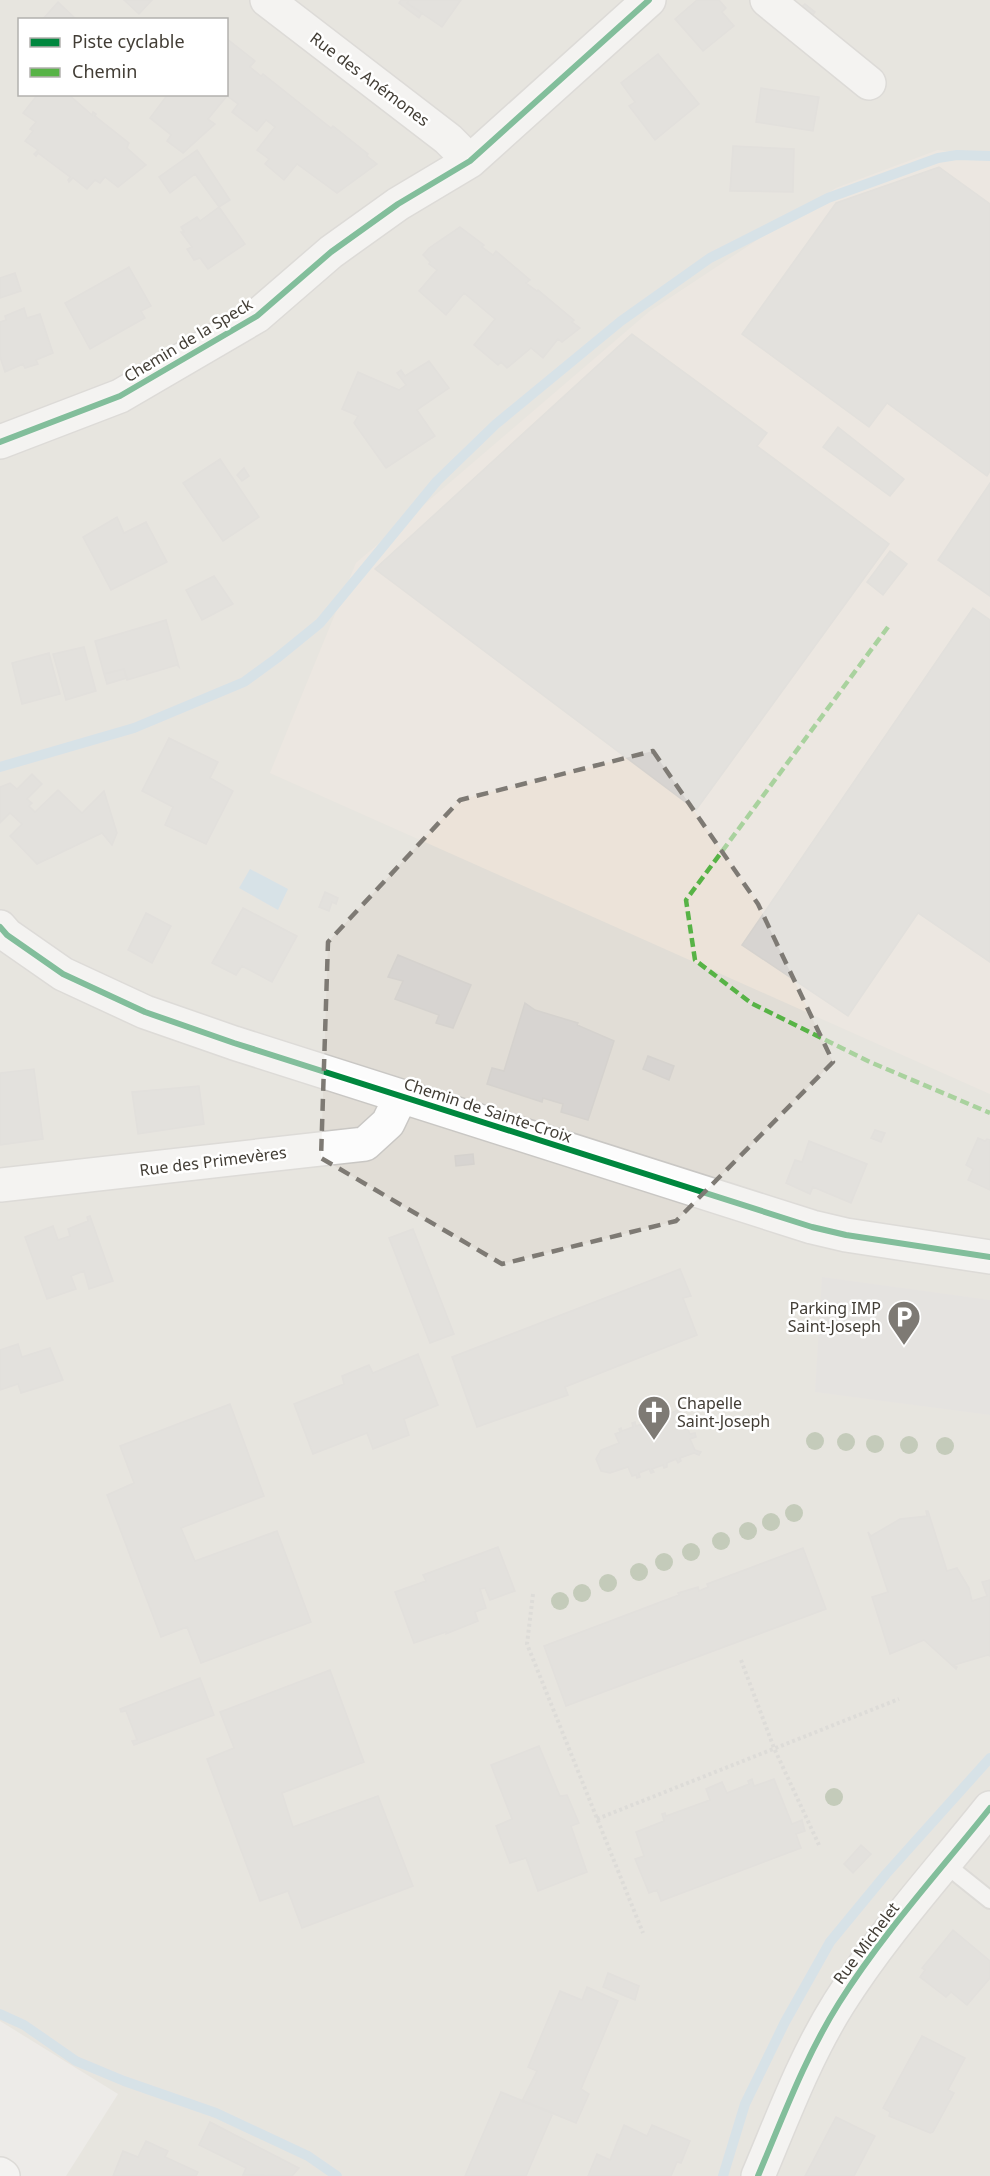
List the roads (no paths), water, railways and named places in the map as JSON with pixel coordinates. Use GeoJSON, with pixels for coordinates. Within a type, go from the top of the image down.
{"type":"FeatureCollection","features":[{"type":"Feature","properties":{"kind":"street","name":"Rue des Anémones"},"geometry":{"type":"LineString","coordinates":[[267,0],[448,139],[470,161]]}},
{"type":"Feature","properties":{"kind":"street","name":"Chemin de la Speck"},"geometry":{"type":"LineString","coordinates":[[0,442],[120,396],[257,316],[331,252],[398,204],[470,161],[649,0]]}},
{"type":"Feature","properties":{"kind":"street"},"geometry":{"type":"LineString","coordinates":[[767,0],[869,83]]}},
{"type":"Feature","properties":{"kind":"street","name":"Chemin de Sainte-Croix"},"geometry":{"type":"LineString","coordinates":[[0,927],[7,935],[63,974],[144,1012],[812,1227],[846,1235],[990,1257]]}},
{"type":"Feature","properties":{"kind":"street","name":"Rue des Primevères"},"geometry":{"type":"LineString","coordinates":[[0,1185],[365,1144],[388,1123],[401,1096]]}},
{"type":"Feature","properties":{"kind":"street","name":"Rue Michelet"},"geometry":{"type":"LineString","coordinates":[[758,2176],[802,2072],[838,2005],[877,1947],[990,1808]]}},
{"type":"Feature","properties":{"kind":"lane"},"geometry":{"type":"LineString","coordinates":[[945,1864],[990,1900]]}},
{"type":"Feature","properties":{"kind":"water"},"geometry":{"type":"Polygon","coordinates":[[[250,869],[288,889],[278,910],[239,888],[250,869]]]}},
{"type":"Feature","properties":{"kind":"waterway"},"geometry":{"type":"LineString","coordinates":[[0,767],[134,728],[244,682],[320,623],[437,481],[496,424],[621,321],[710,258],[828,198],[938,158],[957,155],[990,156]]}},
{"type":"Feature","properties":{"kind":"waterway"},"geometry":{"type":"LineString","coordinates":[[723,2176],[745,2104],[785,2022],[830,1942],[886,1874],[990,1758]]}},
{"type":"Feature","properties":{"kind":"waterway"},"geometry":{"type":"LineString","coordinates":[[0,2014],[24,2025],[76,2061],[124,2081],[216,2113],[308,2156],[337,2176]]}},
{"type":"Feature","properties":{"kind":"place","name":"Parking IMP Saint-Joseph"},"geometry":{"type":"Point","coordinates":[904,1346]}},
{"type":"Feature","properties":{"kind":"place","name":"Chapelle Saint-Joseph"},"geometry":{"type":"Point","coordinates":[654,1441]}}]}
